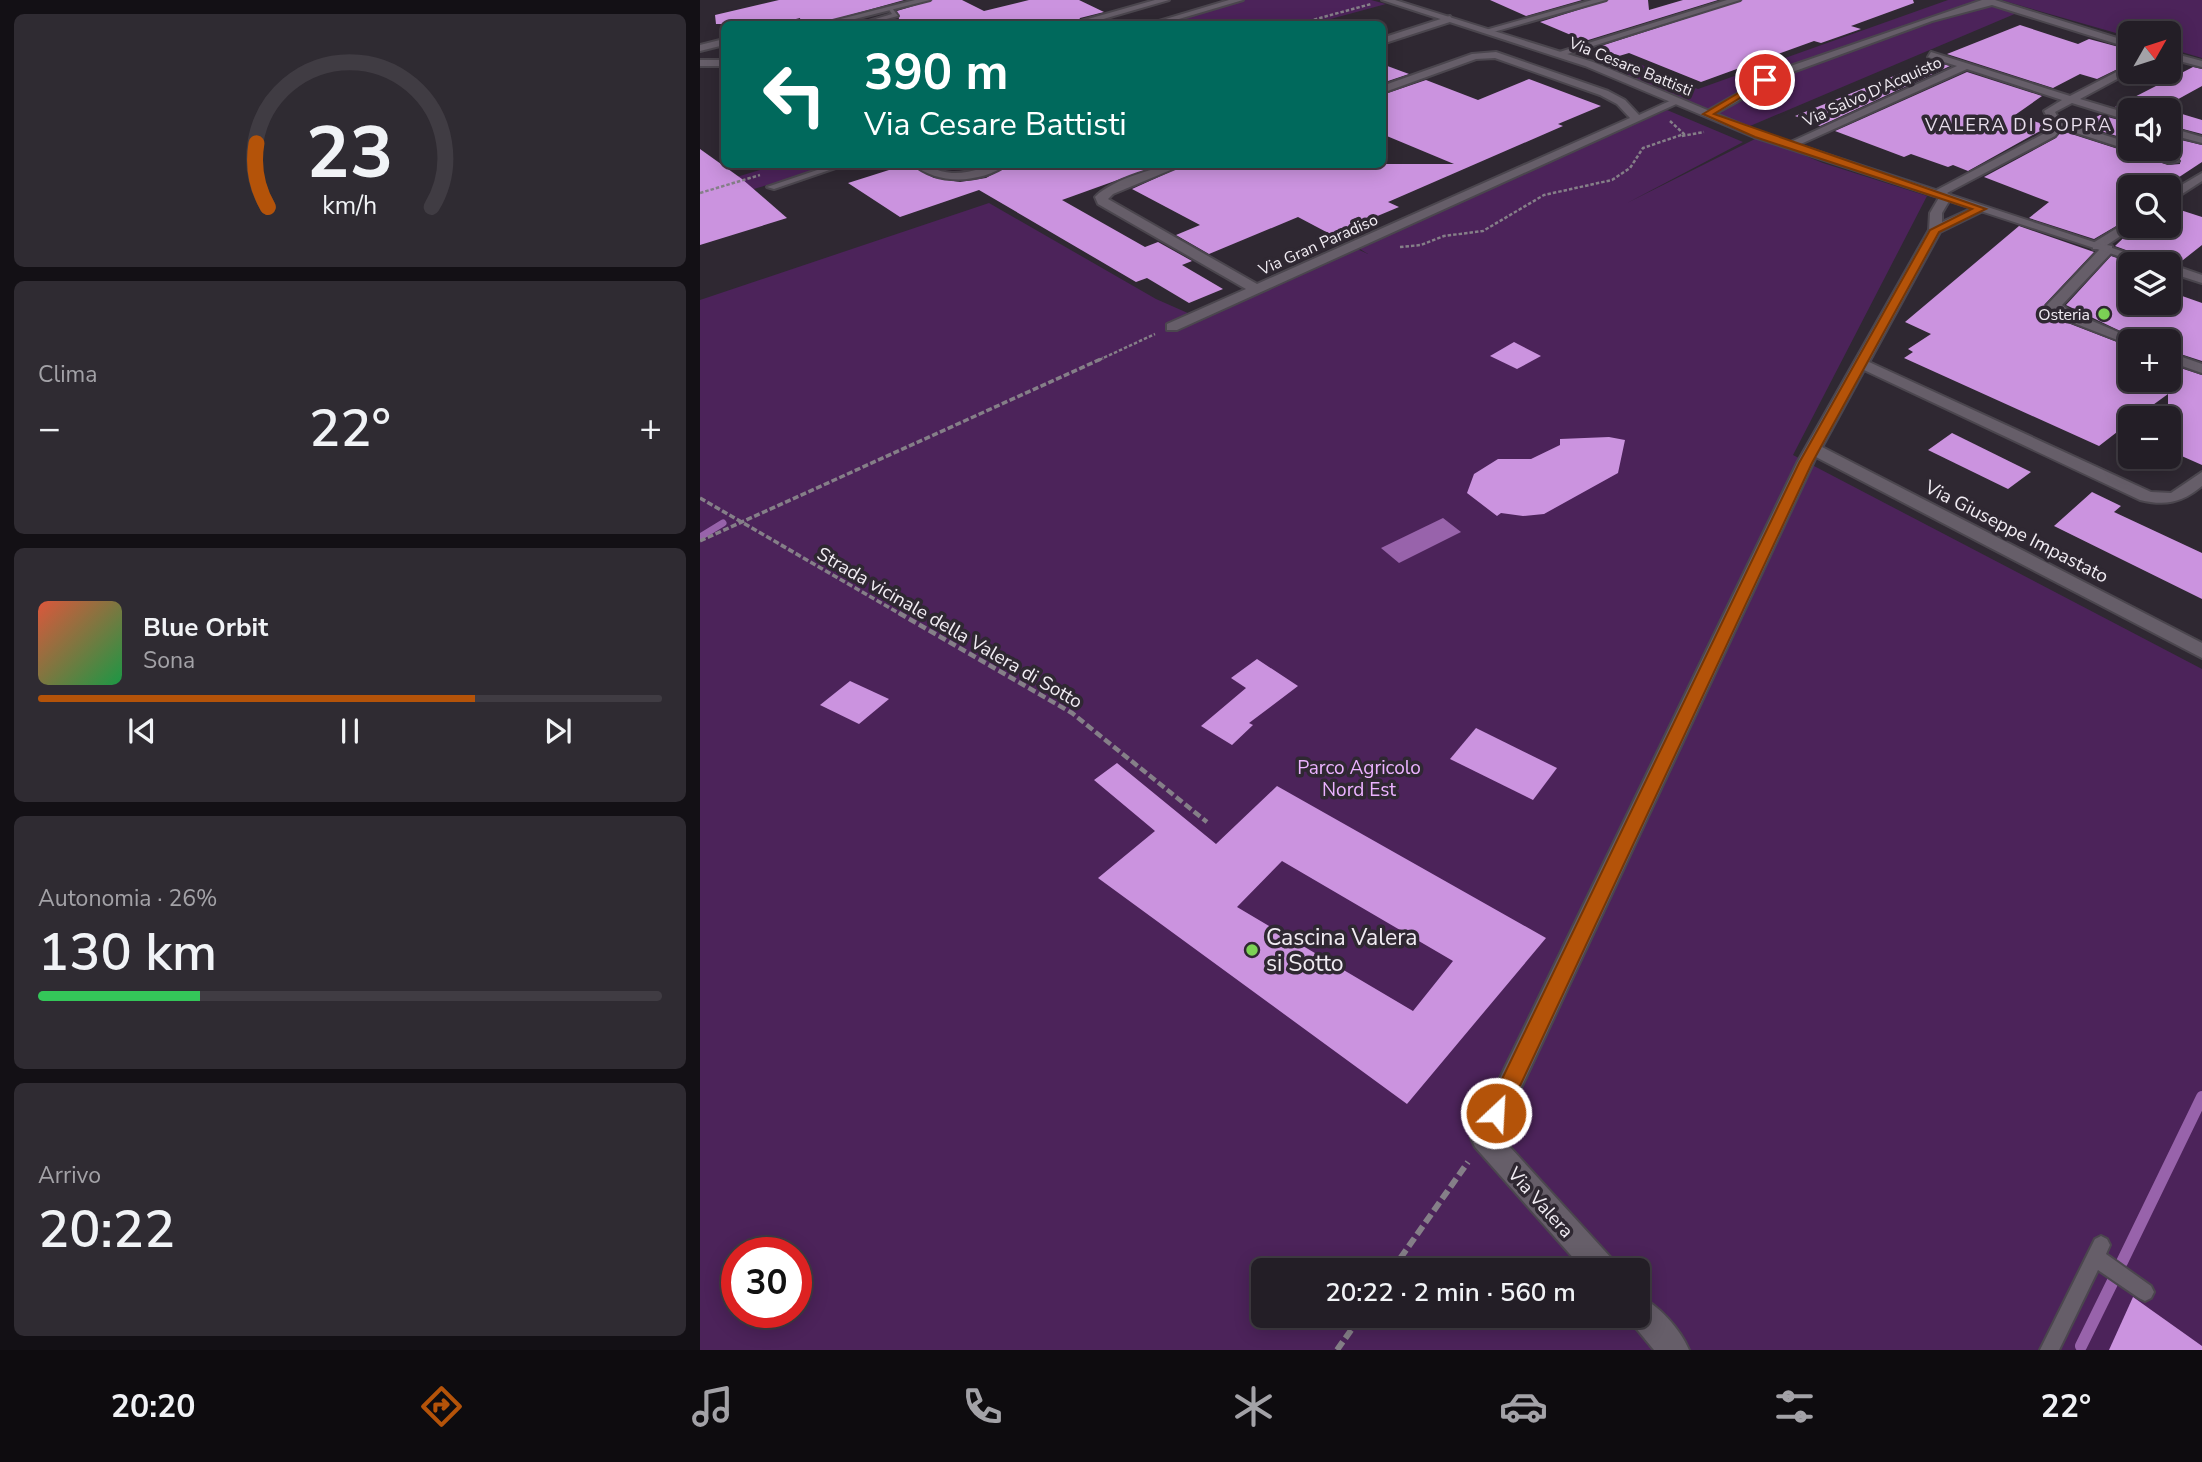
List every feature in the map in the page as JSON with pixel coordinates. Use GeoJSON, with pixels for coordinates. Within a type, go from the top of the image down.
{"type":"FeatureCollection","features":[{"type":"Feature","properties":{"kind":"street"},"geometry":{"type":"LineString","coordinates":[[839,21],[926,0]]}},
{"type":"Feature","properties":{"kind":"street"},"geometry":{"type":"LineString","coordinates":[[1086,21],[1165,0]]}},
{"type":"Feature","properties":{"kind":"street"},"geometry":{"type":"LineString","coordinates":[[1165,21],[1239,0]]}},
{"type":"Feature","properties":{"kind":"street"},"geometry":{"type":"LineString","coordinates":[[1483,29],[1582,0]]}},
{"type":"Feature","properties":{"kind":"street"},"geometry":{"type":"LineString","coordinates":[[1483,29],[1602,0]]}},
{"type":"Feature","properties":{"kind":"street"},"geometry":{"type":"LineString","coordinates":[[1558,54],[1736,0]]}},
{"type":"Feature","properties":{"kind":"street"},"geometry":{"type":"LineString","coordinates":[[1707,114],[1783,72],[1924,21],[1989,1],[2118,41]]}},
{"type":"Feature","properties":{"kind":"street","name":"Via Cesare Battisti"},"geometry":{"type":"LineString","coordinates":[[1381,2],[1450,19],[1558,54],[1790,145],[2118,252]]}},
{"type":"Feature","properties":{"kind":"street"},"geometry":{"type":"LineString","coordinates":[[1386,40],[1450,19]]}},
{"type":"Feature","properties":{"kind":"street"},"geometry":{"type":"LineString","coordinates":[[700,37],[712,44]]}},
{"type":"Feature","properties":{"kind":"street"},"geometry":{"type":"LineString","coordinates":[[700,48],[721,42]]}},
{"type":"Feature","properties":{"kind":"street"},"geometry":{"type":"LineString","coordinates":[[1386,89],[1475,56],[1496,55],[1604,93],[1619,100],[1637,119]]}},
{"type":"Feature","properties":{"kind":"street"},"geometry":{"type":"LineString","coordinates":[[1931,55],[2118,114]]}},
{"type":"Feature","properties":{"kind":"street"},"geometry":{"type":"LineString","coordinates":[[2181,58],[2202,64]]}},
{"type":"Feature","properties":{"kind":"street"},"geometry":{"type":"LineString","coordinates":[[700,63],[721,63]]}},
{"type":"Feature","properties":{"kind":"street","name":"Via Salvo D'Acquisto"},"geometry":{"type":"LineString","coordinates":[[1790,145],[1966,66]]}},
{"type":"Feature","properties":{"kind":"street"},"geometry":{"type":"LineString","coordinates":[[1484,1138],[1813,449],[1935,230],[1941,195],[2052,134],[2056,130],[2055,123],[2048,112],[2118,74]]}},
{"type":"Feature","properties":{"kind":"street","name":"Via Gran Paradiso"},"geometry":{"type":"LineString","coordinates":[[1169,168],[1109,191],[1101,199],[1255,289],[1678,101]]}},
{"type":"Feature","properties":{"kind":"street"},"geometry":{"type":"LineString","coordinates":[[2055,123],[2118,143]]}},
{"type":"Feature","properties":{"kind":"street"},"geometry":{"type":"LineString","coordinates":[[2181,134],[2202,140]]}},
{"type":"Feature","properties":{"kind":"street"},"geometry":{"type":"LineString","coordinates":[[924,168],[937,176],[950,178],[988,168]]}},
{"type":"Feature","properties":{"kind":"street"},"geometry":{"type":"LineString","coordinates":[[2181,191],[2202,177]]}},
{"type":"Feature","properties":{"kind":"street"},"geometry":{"type":"LineString","coordinates":[[1935,230],[1981,209]]}},
{"type":"Feature","properties":{"kind":"street"},"geometry":{"type":"LineString","coordinates":[[2118,234],[2102,247],[2054,305],[2066,315],[2118,335]]}},
{"type":"Feature","properties":{"kind":"street"},"geometry":{"type":"LineString","coordinates":[[2181,272],[2202,279]]}},
{"type":"Feature","properties":{"kind":"street"},"geometry":{"type":"LineString","coordinates":[[1172,327],[1255,289]]}},
{"type":"Feature","properties":{"kind":"street"},"geometry":{"type":"LineString","coordinates":[[2181,361],[2202,369]]}},
{"type":"Feature","properties":{"kind":"street"},"geometry":{"type":"LineString","coordinates":[[1860,363],[2146,496],[2162,500],[2176,499],[2202,477]]}},
{"type":"Feature","properties":{"kind":"street","name":"Via Giuseppe Impastato"},"geometry":{"type":"LineString","coordinates":[[1813,449],[2202,651]]}},
{"type":"Feature","properties":{"kind":"street","name":"Via Valera"},"geometry":{"type":"LineString","coordinates":[[1484,1138],[1592,1258]]}},
{"type":"Feature","properties":{"kind":"street"},"geometry":{"type":"LineString","coordinates":[[1650,1323],[1674,1350]]}},
{"type":"Feature","properties":{"kind":"lane"},"geometry":{"type":"LineString","coordinates":[[873,21],[896,15],[890,9]]}},
{"type":"Feature","properties":{"kind":"lane"},"geometry":{"type":"LineString","coordinates":[[771,187],[831,168]]}},
{"type":"Feature","properties":{"kind":"lane"},"geometry":{"type":"LineString","coordinates":[[2049,1350],[2098,1251],[2144,1292]]}},
{"type":"Feature","properties":{"kind":"path"},"geometry":{"type":"LineString","coordinates":[[1309,21],[1381,2]]}},
{"type":"Feature","properties":{"kind":"path"},"geometry":{"type":"LineString","coordinates":[[1399,247],[1420,245],[1444,236],[1483,231],[1544,195],[1601,184],[1619,176],[1630,168],[1643,148],[1684,134],[1679,127],[1651,113]]}},
{"type":"Feature","properties":{"kind":"path"},"geometry":{"type":"LineString","coordinates":[[700,193],[760,174]]}},
{"type":"Feature","properties":{"kind":"path"},"geometry":{"type":"LineString","coordinates":[[700,541],[1172,327]]}},
{"type":"Feature","properties":{"kind":"path","name":"Strada vicinale della Valera di Sotto"},"geometry":{"type":"LineString","coordinates":[[700,498],[1072,713],[1207,822]]}},
{"type":"Feature","properties":{"kind":"path"},"geometry":{"type":"LineString","coordinates":[[1400,1258],[1484,1138]]}},
{"type":"Feature","properties":{"kind":"path"},"geometry":{"type":"LineString","coordinates":[[1337,1350],[1353,1328]]}},
{"type":"Feature","properties":{"kind":"green space"},"geometry":{"type":"Polygon","coordinates":[[[1244,0],[1371,0],[1386,4],[1323,21],[1168,21],[1244,0]]]}},
{"type":"Feature","properties":{"kind":"green space"},"geometry":{"type":"Polygon","coordinates":[[[1948,0],[1977,0],[2017,13],[1743,129],[1599,69],[1628,59],[1698,89],[1948,0]]]}},
{"type":"Feature","properties":{"kind":"green space"},"geometry":{"type":"Polygon","coordinates":[[[2001,0],[2202,0],[2202,58],[2181,52],[2181,21],[2118,21],[2118,34],[2001,0]]]}},
{"type":"Feature","properties":{"kind":"green space","name":"Parco Agricolo Nord Est"},"geometry":{"type":"Polygon","coordinates":[[[1667,110],[1743,142],[1627,203],[1759,137],[1823,163],[1927,196],[1793,455],[2202,669],[2202,1350],[700,1350],[700,300],[989,203],[1156,299],[1190,314],[1355,248],[1368,254],[1357,247],[1667,110]]]}},
{"type":"Feature","properties":{"kind":"green space"},"geometry":{"type":"Polygon","coordinates":[[[766,168],[824,168],[700,205],[700,188],[766,168]]]}},
{"type":"Feature","properties":{"kind":"shaded area"},"geometry":{"type":"Polygon","coordinates":[[[1443,518],[1461,532],[1399,563],[1381,548],[1443,518]]]}},
{"type":"Feature","properties":{"kind":"building"},"geometry":{"type":"Polygon","coordinates":[[[779,0],[904,0],[829,21],[800,21],[800,18],[788,21],[721,21],[721,24],[716,24],[715,15],[779,0]]]}},
{"type":"Feature","properties":{"kind":"building"},"geometry":{"type":"Polygon","coordinates":[[[933,0],[962,0],[984,11],[1029,0],[1079,0],[1104,12],[1080,18],[1078,21],[890,21],[899,19],[897,11],[933,0]]]}},
{"type":"Feature","properties":{"kind":"building"},"geometry":{"type":"Polygon","coordinates":[[[1490,0],[1582,0],[1526,16],[1490,0]]]}},
{"type":"Feature","properties":{"kind":"building"},"geometry":{"type":"Polygon","coordinates":[[[1609,0],[1648,0],[1649,10],[1683,0],[1718,0],[1585,41],[1540,22],[1609,0]]]}},
{"type":"Feature","properties":{"kind":"building"},"geometry":{"type":"Polygon","coordinates":[[[1743,0],[1913,0],[1914,3],[1851,26],[1861,29],[1821,43],[1814,41],[1701,82],[1629,53],[1619,56],[1598,47],[1743,0]]]}},
{"type":"Feature","properties":{"kind":"building"},"geometry":{"type":"Polygon","coordinates":[[[2020,25],[2078,44],[2089,39],[2118,47],[2118,69],[2097,79],[2080,74],[2053,88],[1947,54],[2020,25]]]}},
{"type":"Feature","properties":{"kind":"building"},"geometry":{"type":"Polygon","coordinates":[[[1931,61],[1950,66],[1820,126],[1795,116],[1931,61]]]}},
{"type":"Feature","properties":{"kind":"building"},"geometry":{"type":"Polygon","coordinates":[[[1386,65],[1409,74],[1386,82],[1386,65]]]}},
{"type":"Feature","properties":{"kind":"building"},"geometry":{"type":"Polygon","coordinates":[[[2193,67],[2202,69],[2202,86],[2180,98],[2133,98],[2160,84],[2181,84],[2181,73],[2193,67]]]}},
{"type":"Feature","properties":{"kind":"building"},"geometry":{"type":"Polygon","coordinates":[[[1967,72],[2042,96],[2015,115],[2049,126],[1968,171],[1911,154],[1904,157],[1835,131],[1967,72]]]}},
{"type":"Feature","properties":{"kind":"building"},"geometry":{"type":"Polygon","coordinates":[[[1529,79],[1601,106],[1558,124],[1563,126],[1388,202],[1399,207],[1332,235],[1298,217],[1209,254],[1176,235],[1200,225],[1132,189],[1178,168],[1386,168],[1386,164],[1454,164],[1386,136],[1386,94],[1426,80],[1478,100],[1529,79]]]}},
{"type":"Feature","properties":{"kind":"building"},"geometry":{"type":"Polygon","coordinates":[[[2181,114],[2202,120],[2202,134],[2181,128],[2181,114]]]}},
{"type":"Feature","properties":{"kind":"building"},"geometry":{"type":"Polygon","coordinates":[[[2100,115],[2118,120],[2118,136],[2081,125],[2100,115]]]}},
{"type":"Feature","properties":{"kind":"building"},"geometry":{"type":"Polygon","coordinates":[[[2062,131],[2118,149],[2118,161],[2156,161],[2168,165],[2180,164],[2181,140],[2202,145],[2202,162],[2181,176],[2118,175],[2118,225],[2094,239],[2029,218],[2049,202],[1984,177],[2056,138],[2062,131]]]}},
{"type":"Feature","properties":{"kind":"building"},"geometry":{"type":"Polygon","coordinates":[[[700,149],[721,164],[721,168],[727,168],[742,179],[787,218],[700,245],[700,149]]]}},
{"type":"Feature","properties":{"kind":"building"},"geometry":{"type":"Polygon","coordinates":[[[895,168],[915,168],[934,178],[960,182],[986,178],[1004,168],[1151,168],[1062,200],[1145,247],[1158,242],[1192,261],[1182,265],[1223,289],[1189,303],[1147,278],[1136,282],[979,190],[900,217],[848,183],[895,168]]]}},
{"type":"Feature","properties":{"kind":"building"},"geometry":{"type":"Polygon","coordinates":[[[2181,210],[2202,217],[2202,245],[2181,262],[2181,252],[2131,252],[2115,246],[2123,238],[2181,238],[2181,210]]]}},
{"type":"Feature","properties":{"kind":"building"},"geometry":{"type":"Polygon","coordinates":[[[2019,226],[2094,252],[2044,305],[2060,320],[2118,342],[2118,392],[2181,392],[2181,368],[2202,375],[2202,465],[2181,456],[2181,406],[2168,406],[2168,394],[2152,406],[2118,406],[2118,431],[2099,446],[1904,358],[1913,352],[1908,349],[1931,334],[1905,322],[2019,226]]]}},
{"type":"Feature","properties":{"kind":"building"},"geometry":{"type":"Polygon","coordinates":[[[2111,256],[2118,258],[2118,315],[2181,315],[2181,296],[2202,303],[2202,361],[2181,354],[2181,329],[2118,330],[2066,305],[2111,256]]]}},
{"type":"Feature","properties":{"kind":"building"},"geometry":{"type":"Polygon","coordinates":[[[1514,342],[1541,356],[1517,369],[1490,356],[1514,342]]]}},
{"type":"Feature","properties":{"kind":"building"},"geometry":{"type":"Polygon","coordinates":[[[1952,433],[2031,472],[2008,489],[1928,450],[1952,433]]]}},
{"type":"Feature","properties":{"kind":"building"},"geometry":{"type":"Polygon","coordinates":[[[1609,437],[1625,440],[1618,473],[1544,514],[1523,516],[1501,513],[1497,516],[1467,493],[1474,474],[1498,459],[1531,459],[1560,445],[1560,439],[1609,437]]]}},
{"type":"Feature","properties":{"kind":"building"},"geometry":{"type":"Polygon","coordinates":[[[2092,492],[2121,506],[2114,512],[2202,553],[2202,599],[2054,526],[2092,492]]]}},
{"type":"Feature","properties":{"kind":"building"},"geometry":{"type":"Polygon","coordinates":[[[1257,659],[1298,686],[1249,723],[1253,725],[1232,745],[1201,726],[1246,688],[1231,678],[1257,659]]]}},
{"type":"Feature","properties":{"kind":"building"},"geometry":{"type":"Polygon","coordinates":[[[850,681],[889,699],[859,724],[820,705],[850,681]]]}},
{"type":"Feature","properties":{"kind":"building"},"geometry":{"type":"Polygon","coordinates":[[[1476,728],[1557,768],[1533,800],[1450,759],[1476,728]]]}},
{"type":"Feature","properties":{"kind":"building","name":"Cascina Valera si Sotto"},"geometry":{"type":"Polygon","coordinates":[[[1117,763],[1216,844],[1277,786],[1546,938],[1407,1104],[1098,878],[1155,831],[1094,780],[1117,763]],[[1282,861],[1237,907],[1413,1011],[1453,961],[1282,861]]]}},
{"type":"Feature","properties":{"kind":"building"},"geometry":{"type":"Polygon","coordinates":[[[2133,1297],[2202,1346],[2202,1350],[2109,1350],[2133,1297]]]}},
{"type":"Feature","properties":{"kind":"waterway"},"geometry":{"type":"LineString","coordinates":[[700,537],[723,523]]}},
{"type":"Feature","properties":{"kind":"waterway"},"geometry":{"type":"LineString","coordinates":[[2122,1262],[2202,1097]]}},
{"type":"Feature","properties":{"kind":"waterway"},"geometry":{"type":"LineString","coordinates":[[2081,1346],[2113,1281]]}},
{"type":"Feature","properties":{"kind":"place","name":"Osteria"},"geometry":{"type":"Point","coordinates":[2104,314]}},
{"type":"Feature","properties":{"kind":"place","name":"Cascina Valera si Sotto"},"geometry":{"type":"Point","coordinates":[1252,950]}},
{"type":"Feature","properties":{"kind":"district","name":"VALERA DI SOPRA"},"geometry":{"type":"Point","coordinates":[2019,125]}},
{"type":"Feature","properties":{"kind":"route"},"geometry":{"type":"LineString","coordinates":[[1496,1113],[1805,463],[1935,230],[1981,209],[1856,165],[1758,135],[1707,114],[1765,80]]}}]}
